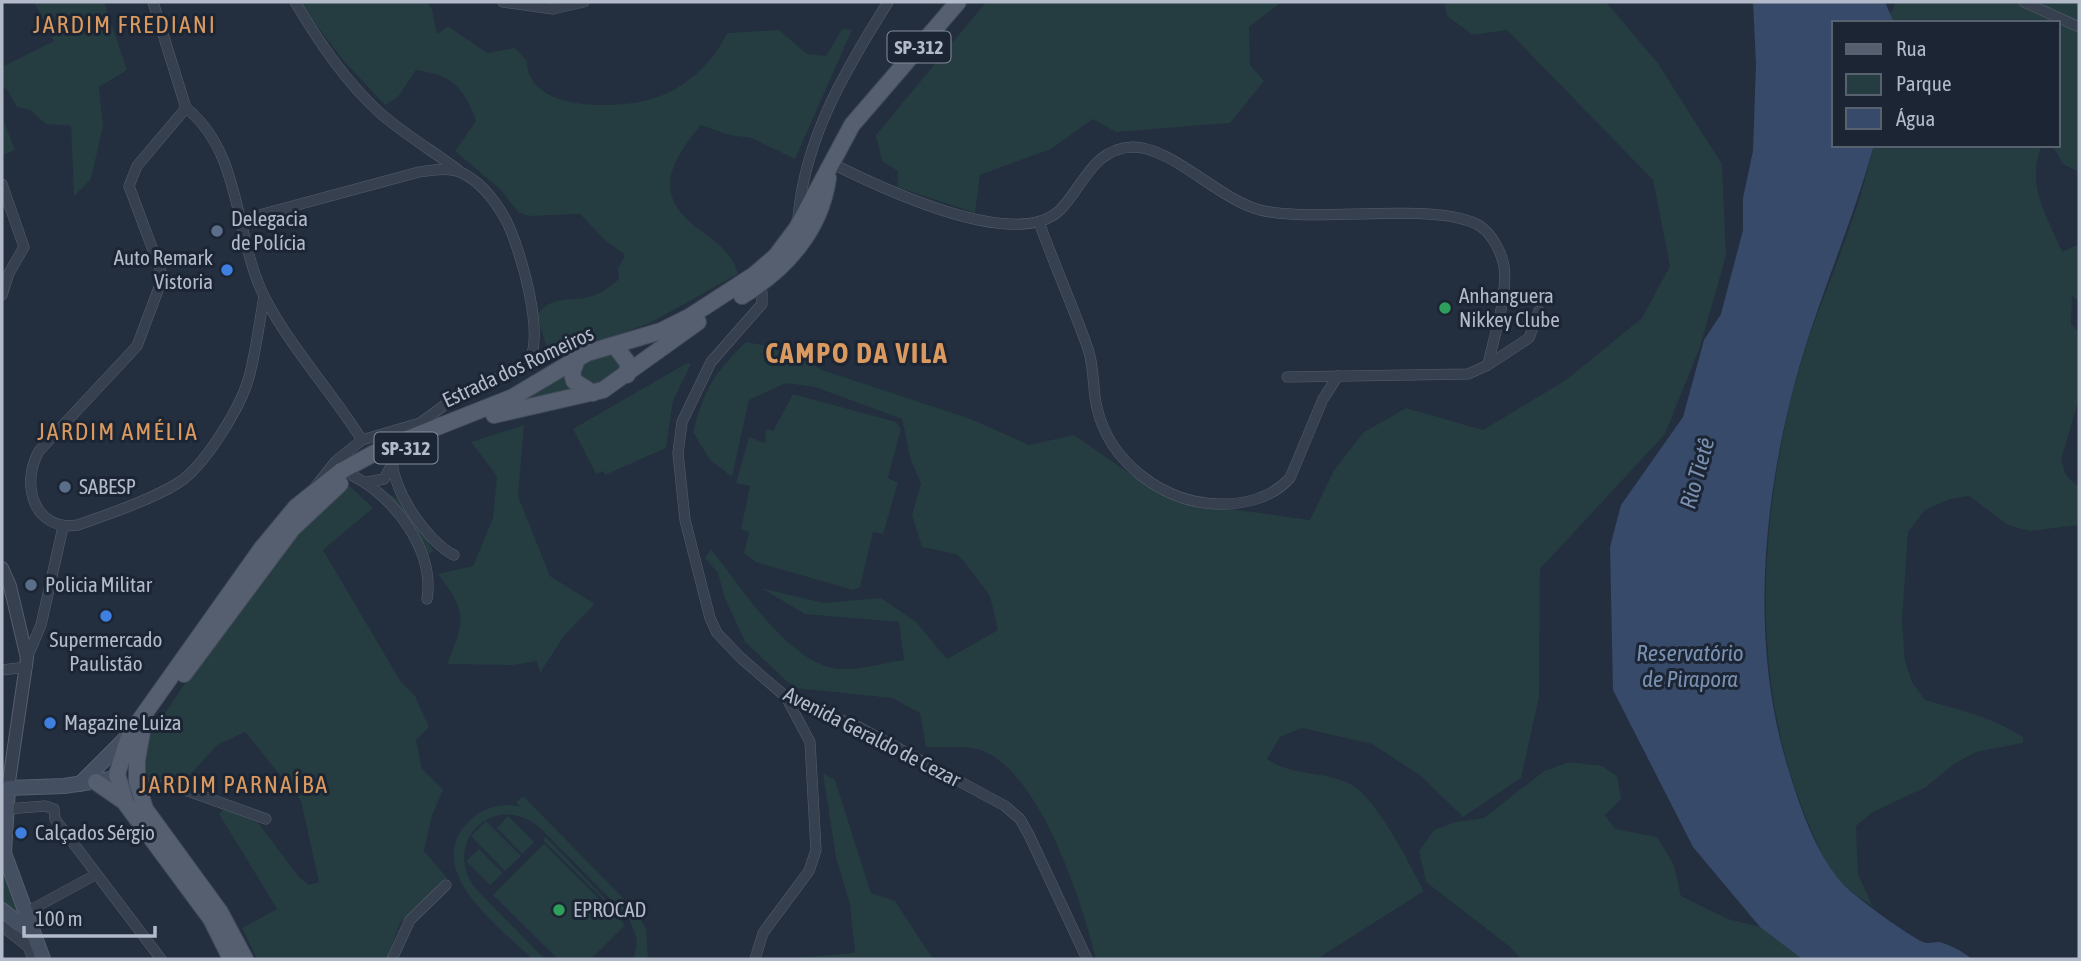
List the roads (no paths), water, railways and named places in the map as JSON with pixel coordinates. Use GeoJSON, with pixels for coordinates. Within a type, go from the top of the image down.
{"type":"FeatureCollection","features":[{"type":"Feature","properties":{"kind":"main road","name":"Estrada dos Romeiros"},"geometry":{"type":"LineString","coordinates":[[117,778],[120,758],[262,548],[282,522],[313,491],[362,459],[427,425],[513,397],[577,359],[689,317],[749,286],[797,228],[852,125],[873,97],[958,2]]}},
{"type":"Feature","properties":{"kind":"main road","name":"Estrada dos Romeiros"},"geometry":{"type":"LineString","coordinates":[[245,959],[220,912],[151,819],[137,782],[136,733],[292,529],[331,490],[501,412],[593,393],[627,375],[797,250],[818,218],[825,201],[830,165]]}},
{"type":"Feature","properties":{"kind":"main road"},"geometry":{"type":"LineString","coordinates":[[615,346],[628,363],[627,375]]}},
{"type":"Feature","properties":{"kind":"main road"},"geometry":{"type":"LineString","coordinates":[[577,359],[572,373],[574,381],[593,393]]}},
{"type":"Feature","properties":{"kind":"main road"},"geometry":{"type":"LineString","coordinates":[[88,783],[136,733]]}},
{"type":"Feature","properties":{"kind":"main road"},"geometry":{"type":"LineString","coordinates":[[43,959],[27,925],[5,858],[2,843],[8,788],[88,783],[117,778],[126,804]]}},
{"type":"Feature","properties":{"kind":"main road"},"geometry":{"type":"LineString","coordinates":[[88,783],[112,790],[126,804],[206,912],[231,959]]}},
{"type":"Feature","properties":{"kind":"main road"},"geometry":{"type":"LineString","coordinates":[[2,910],[27,925]]}},
{"type":"Feature","properties":{"kind":"street"},"geometry":{"type":"LineString","coordinates":[[153,2],[186,108],[204,125],[222,156],[264,297],[362,440]]}},
{"type":"Feature","properties":{"kind":"street"},"geometry":{"type":"LineString","coordinates":[[295,2],[335,63],[363,96],[394,125],[480,186],[506,220],[533,315],[531,359],[520,369],[444,404],[427,425],[362,440],[327,470],[313,491]]}},
{"type":"Feature","properties":{"kind":"street"},"geometry":{"type":"LineString","coordinates":[[503,2],[546,9],[584,2]]}},
{"type":"Feature","properties":{"kind":"street"},"geometry":{"type":"LineString","coordinates":[[797,250],[800,191],[833,94],[888,2]]}},
{"type":"Feature","properties":{"kind":"street"},"geometry":{"type":"LineString","coordinates":[[2024,2],[2079,27]]}},
{"type":"Feature","properties":{"kind":"street"},"geometry":{"type":"LineString","coordinates":[[186,108],[129,180],[131,195],[163,277],[137,346],[38,452],[31,465],[29,484],[39,509],[51,523],[63,527],[90,521],[169,488],[187,476],[207,453],[241,398],[249,378],[264,297]]}},
{"type":"Feature","properties":{"kind":"street"},"geometry":{"type":"LineString","coordinates":[[830,165],[904,198],[958,215],[1013,223],[1039,222],[1060,209],[1092,166],[1102,158],[1125,148],[1137,147],[1161,155],[1241,203],[1270,212],[1440,216],[1469,221],[1491,236],[1504,267],[1504,285],[1488,365]]}},
{"type":"Feature","properties":{"kind":"street"},"geometry":{"type":"LineString","coordinates":[[241,220],[419,172],[460,172]]}},
{"type":"Feature","properties":{"kind":"street"},"geometry":{"type":"LineString","coordinates":[[2,184],[24,247],[9,273],[2,295]]}},
{"type":"Feature","properties":{"kind":"street"},"geometry":{"type":"LineString","coordinates":[[1039,222],[1088,347],[1096,403],[1105,430],[1116,450],[1132,468],[1174,496],[1202,503],[1231,504],[1270,494],[1282,487],[1290,478],[1323,399],[1338,376]]}},
{"type":"Feature","properties":{"kind":"street","name":"Avenida Geraldo de Cezar"},"geometry":{"type":"LineString","coordinates":[[749,286],[763,298],[754,316],[711,362],[681,422],[679,474],[691,547],[714,625],[741,658],[786,697],[859,727],[1005,806],[1029,835],[1087,959]]}},
{"type":"Feature","properties":{"kind":"street"},"geometry":{"type":"LineString","coordinates":[[1287,377],[1458,375],[1488,365],[1529,338],[1539,310]]}},
{"type":"Feature","properties":{"kind":"street"},"geometry":{"type":"LineString","coordinates":[[391,461],[429,535],[442,549],[454,555]]}},
{"type":"Feature","properties":{"kind":"street"},"geometry":{"type":"LineString","coordinates":[[359,479],[392,506],[427,565],[430,576],[427,599]]}},
{"type":"Feature","properties":{"kind":"street"},"geometry":{"type":"LineString","coordinates":[[8,788],[27,663],[41,625],[63,527]]}},
{"type":"Feature","properties":{"kind":"street"},"geometry":{"type":"LineString","coordinates":[[2,568],[10,586],[27,663]]}},
{"type":"Feature","properties":{"kind":"street"},"geometry":{"type":"LineString","coordinates":[[2,670],[27,663]]}},
{"type":"Feature","properties":{"kind":"street"},"geometry":{"type":"LineString","coordinates":[[755,959],[763,933],[809,871],[816,850],[810,743],[786,697]]}},
{"type":"Feature","properties":{"kind":"street"},"geometry":{"type":"LineString","coordinates":[[137,782],[188,790],[266,819]]}},
{"type":"Feature","properties":{"kind":"street"},"geometry":{"type":"LineString","coordinates":[[7,809],[49,806],[54,809],[55,819],[94,875],[161,959]]}},
{"type":"Feature","properties":{"kind":"street"},"geometry":{"type":"LineString","coordinates":[[2,926],[27,925],[94,875]]}},
{"type":"Feature","properties":{"kind":"street"},"geometry":{"type":"LineString","coordinates":[[392,959],[410,920],[446,885]]}},
{"type":"Feature","properties":{"kind":"street"},"geometry":{"type":"LineString","coordinates":[[27,925],[33,959]]}},
{"type":"Feature","properties":{"kind":"street"},"geometry":{"type":"LineString","coordinates":[[27,925],[51,959]]}},
{"type":"Feature","properties":{"kind":"water","name":"Reservatório de Pirapora"},"geometry":{"type":"Polygon","coordinates":[[[1753,2],[1885,2],[1893,21],[1832,21],[1832,147],[1873,147],[1819,305],[1790,402],[1772,493],[1767,539],[1765,632],[1769,678],[1788,768],[1809,828],[1832,871],[1848,889],[1868,905],[1916,938],[1925,943],[1939,942],[1947,945],[1971,959],[1802,959],[1760,927],[1693,847],[1613,690],[1610,547],[1621,505],[1683,417],[1704,340],[1721,314],[1743,230],[1743,198],[1753,151],[1756,64],[1753,2]]]}},
{"type":"Feature","properties":{"kind":"place","name":"Delegacia de Polícia"},"geometry":{"type":"Point","coordinates":[217,231]}},
{"type":"Feature","properties":{"kind":"place","name":"Auto Remark Vistoria"},"geometry":{"type":"Point","coordinates":[227,270]}},
{"type":"Feature","properties":{"kind":"place","name":"Anhanguera Nikkey Clube"},"geometry":{"type":"Point","coordinates":[1445,308]}},
{"type":"Feature","properties":{"kind":"place","name":"SABESP"},"geometry":{"type":"Point","coordinates":[65,487]}},
{"type":"Feature","properties":{"kind":"place","name":"Policia Militar"},"geometry":{"type":"Point","coordinates":[31,585]}},
{"type":"Feature","properties":{"kind":"place","name":"Supermercado Paulistão"},"geometry":{"type":"Point","coordinates":[106,616]}},
{"type":"Feature","properties":{"kind":"place","name":"Magazine Luiza"},"geometry":{"type":"Point","coordinates":[50,723]}},
{"type":"Feature","properties":{"kind":"place","name":"Calçados Sérgio"},"geometry":{"type":"Point","coordinates":[21,833]}},
{"type":"Feature","properties":{"kind":"place","name":"EPROCAD"},"geometry":{"type":"Point","coordinates":[559,910]}},
{"type":"Feature","properties":{"kind":"district","name":"JARDIM FREDIANI"},"geometry":{"type":"Point","coordinates":[125,25]}},
{"type":"Feature","properties":{"kind":"district","name":"CAMPO DA VILA"},"geometry":{"type":"Point","coordinates":[857,353]}},
{"type":"Feature","properties":{"kind":"district","name":"JARDIM AMÉLIA"},"geometry":{"type":"Point","coordinates":[118,432]}},
{"type":"Feature","properties":{"kind":"district","name":"JARDIM PARNAÍBA"},"geometry":{"type":"Point","coordinates":[234,785]}},
{"type":"Feature","properties":{"kind":"water label","name":"Rio Tietê"},"geometry":{"type":"Point","coordinates":[1697,473]}}]}
